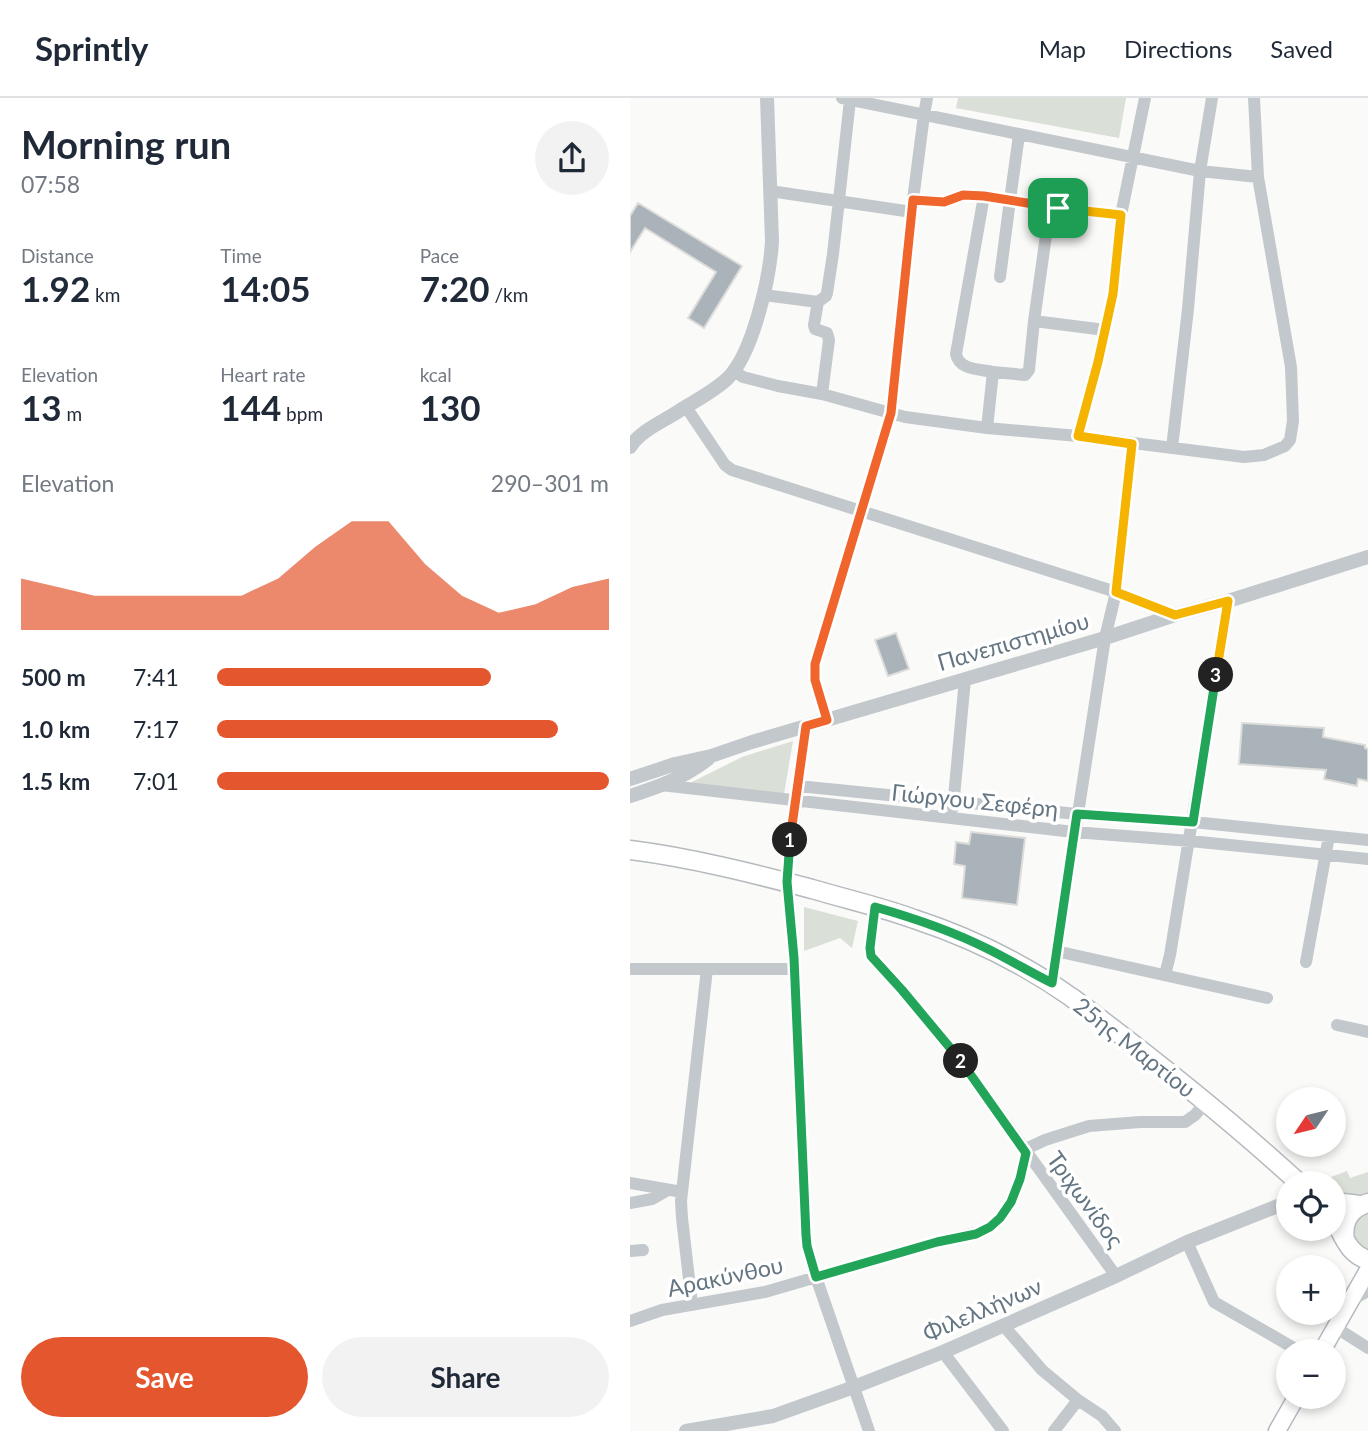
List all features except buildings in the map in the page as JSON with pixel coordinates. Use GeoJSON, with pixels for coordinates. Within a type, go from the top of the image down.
{"type":"FeatureCollection","features":[{"type":"Feature","properties":{"kind":"main road","name":"25ης Μαρτίου"},"geometry":{"type":"LineString","coordinates":[[630,850],[681,857],[787,882],[915,919],[988,949],[1052,983],[1104,1021],[1206,1102],[1286,1171]]}},
{"type":"Feature","properties":{"kind":"main road"},"geometry":{"type":"LineString","coordinates":[[1346,1203],[1364,1204]]}},
{"type":"Feature","properties":{"kind":"main road"},"geometry":{"type":"LineString","coordinates":[[1364,1204],[1353,1209],[1345,1223],[1348,1245],[1368,1260]]}},
{"type":"Feature","properties":{"kind":"main road"},"geometry":{"type":"LineString","coordinates":[[1346,1241],[1358,1270],[1358,1294]]}},
{"type":"Feature","properties":{"kind":"main road"},"geometry":{"type":"LineString","coordinates":[[1328,1339],[1358,1294],[1368,1270]]}},
{"type":"Feature","properties":{"kind":"main road"},"geometry":{"type":"LineString","coordinates":[[1278,1431],[1290,1409]]}},
{"type":"Feature","properties":{"kind":"street"},"geometry":{"type":"LineString","coordinates":[[632,440],[727,379],[734,371],[748,342],[764,295],[771,263],[767,98]]}},
{"type":"Feature","properties":{"kind":"street"},"geometry":{"type":"LineString","coordinates":[[827,720],[815,680],[815,664],[891,413],[912,206],[923,115],[928,98]]}},
{"type":"Feature","properties":{"kind":"street"},"geometry":{"type":"LineString","coordinates":[[1078,436],[1113,294],[1121,215],[1145,98]]}},
{"type":"Feature","properties":{"kind":"street"},"geometry":{"type":"LineString","coordinates":[[1172,448],[1200,171],[1212,98]]}},
{"type":"Feature","properties":{"kind":"street"},"geometry":{"type":"LineString","coordinates":[[734,371],[743,377],[822,394],[891,413],[987,428],[1078,436],[1236,456],[1255,457],[1281,449],[1290,440],[1293,421],[1291,367],[1258,177],[1254,98]]}},
{"type":"Feature","properties":{"kind":"street"},"geometry":{"type":"LineString","coordinates":[[822,394],[829,340],[825,331],[814,327],[818,302],[827,293],[839,201],[846,99],[1200,171],[1258,177]]}},
{"type":"Feature","properties":{"kind":"street"},"geometry":{"type":"LineString","coordinates":[[1000,277],[1019,135]]}},
{"type":"Feature","properties":{"kind":"street"},"geometry":{"type":"LineString","coordinates":[[770,191],[839,201],[912,206],[944,202],[963,195],[984,196],[1121,215]]}},
{"type":"Feature","properties":{"kind":"street"},"geometry":{"type":"LineString","coordinates":[[984,196],[956,354],[957,362],[964,366],[993,372],[1022,375],[1029,372],[1050,206]]}},
{"type":"Feature","properties":{"kind":"street"},"geometry":{"type":"LineString","coordinates":[[764,295],[818,302]]}},
{"type":"Feature","properties":{"kind":"street"},"geometry":{"type":"LineString","coordinates":[[1034,321],[1105,330]]}},
{"type":"Feature","properties":{"kind":"street"},"geometry":{"type":"LineString","coordinates":[[987,428],[993,372]]}},
{"type":"Feature","properties":{"kind":"street"},"geometry":{"type":"LineString","coordinates":[[685,407],[725,465],[732,470],[1116,592],[1175,615]]}},
{"type":"Feature","properties":{"kind":"street"},"geometry":{"type":"LineString","coordinates":[[1052,983],[1105,638],[1116,592],[1132,444]]}},
{"type":"Feature","properties":{"kind":"street","name":"Πανεπιστημίου"},"geometry":{"type":"LineString","coordinates":[[630,779],[1368,557]]}},
{"type":"Feature","properties":{"kind":"street"},"geometry":{"type":"LineString","coordinates":[[1165,975],[1190,841],[1228,601]]}},
{"type":"Feature","properties":{"kind":"street"},"geometry":{"type":"LineString","coordinates":[[951,818],[965,679]]}},
{"type":"Feature","properties":{"kind":"street"},"geometry":{"type":"LineString","coordinates":[[806,726],[788,856],[787,882],[794,969],[806,1235],[816,1277],[869,1431]]}},
{"type":"Feature","properties":{"kind":"street","name":"Πανεπιστημίου"},"geometry":{"type":"LineString","coordinates":[[630,796],[688,773],[711,756]]}},
{"type":"Feature","properties":{"kind":"street","name":"Γιώργου Σεφέρη"},"geometry":{"type":"LineString","coordinates":[[661,785],[1074,832],[1368,859]]}},
{"type":"Feature","properties":{"kind":"street","name":"Γιώργου Σεφέρη"},"geometry":{"type":"LineString","coordinates":[[798,786],[1368,840]]}},
{"type":"Feature","properties":{"kind":"street"},"geometry":{"type":"LineString","coordinates":[[1306,962],[1329,836]]}},
{"type":"Feature","properties":{"kind":"street","name":"Τριχωνίδος"},"geometry":{"type":"LineString","coordinates":[[875,907],[870,948],[873,959],[967,1069],[1116,1276]]}},
{"type":"Feature","properties":{"kind":"street"},"geometry":{"type":"LineString","coordinates":[[1056,951],[1267,998]]}},
{"type":"Feature","properties":{"kind":"street"},"geometry":{"type":"LineString","coordinates":[[630,968],[794,969]]}},
{"type":"Feature","properties":{"kind":"street"},"geometry":{"type":"LineString","coordinates":[[692,1305],[682,1218],[682,1192],[707,969]]}},
{"type":"Feature","properties":{"kind":"street"},"geometry":{"type":"LineString","coordinates":[[1337,1025],[1368,1032]]}},
{"type":"Feature","properties":{"kind":"street"},"geometry":{"type":"LineString","coordinates":[[1026,1153],[1030,1147],[1045,1140],[1088,1126],[1185,1122],[1206,1102]]}},
{"type":"Feature","properties":{"kind":"street","name":"Αρακύνθου"},"geometry":{"type":"LineString","coordinates":[[630,1321],[662,1310],[745,1296],[937,1242],[976,1234],[1000,1218],[1011,1202],[1026,1153]]}},
{"type":"Feature","properties":{"kind":"street"},"geometry":{"type":"LineString","coordinates":[[630,1183],[682,1192]]}},
{"type":"Feature","properties":{"kind":"street"},"geometry":{"type":"LineString","coordinates":[[630,1203],[652,1199],[668,1190]]}},
{"type":"Feature","properties":{"kind":"street","name":"Φιλελλήνων"},"geometry":{"type":"LineString","coordinates":[[686,1431],[732,1427],[773,1416],[854,1387],[943,1352],[1187,1242],[1276,1207]]}},
{"type":"Feature","properties":{"kind":"street"},"geometry":{"type":"LineString","coordinates":[[1187,1242],[1214,1302],[1278,1339]]}},
{"type":"Feature","properties":{"kind":"street"},"geometry":{"type":"LineString","coordinates":[[1003,1325],[1042,1370],[1102,1416],[1115,1431]]}},
{"type":"Feature","properties":{"kind":"street"},"geometry":{"type":"LineString","coordinates":[[1335,1327],[1368,1348]]}},
{"type":"Feature","properties":{"kind":"street"},"geometry":{"type":"LineString","coordinates":[[943,1352],[1003,1431]]}},
{"type":"Feature","properties":{"kind":"street"},"geometry":{"type":"LineString","coordinates":[[1054,1431],[1078,1400]]}},
{"type":"Feature","properties":{"kind":"shaded area"},"geometry":{"type":"Polygon","coordinates":[[[958,98],[1126,98],[1119,138],[956,108],[958,98]]]}},
{"type":"Feature","properties":{"kind":"shaded area"},"geometry":{"type":"Polygon","coordinates":[[[793,741],[784,794],[688,784],[742,757],[793,741]]]}},
{"type":"Feature","properties":{"kind":"shaded area"},"geometry":{"type":"Polygon","coordinates":[[[804,907],[858,921],[852,948],[840,938],[804,951],[804,907]]]}},
{"type":"Feature","properties":{"kind":"shaded area"},"geometry":{"type":"Polygon","coordinates":[[[1346,1171],[1350,1178],[1368,1172],[1368,1197],[1346,1196],[1346,1171]]]}},
{"type":"Feature","properties":{"kind":"shaded area"},"geometry":{"type":"Polygon","coordinates":[[[1368,1210],[1368,1252],[1353,1240],[1354,1219],[1368,1210]]]}},
{"type":"Feature","properties":{"kind":"route"},"geometry":{"type":"LineString","coordinates":[[963,195],[984,196],[1058,208],[1121,215],[1113,294],[1078,436],[1132,444],[1116,592],[1175,615],[1228,601],[1193,822],[1077,814],[1052,983],[943,929],[875,907],[871,956],[938,1032],[1026,1153],[1011,1202],[990,1227],[976,1234],[937,1242],[816,1277],[806,1235],[794,958],[787,882],[788,856],[806,726],[827,720],[815,680],[815,664],[891,413],[913,200],[944,202],[963,195]]}}]}
